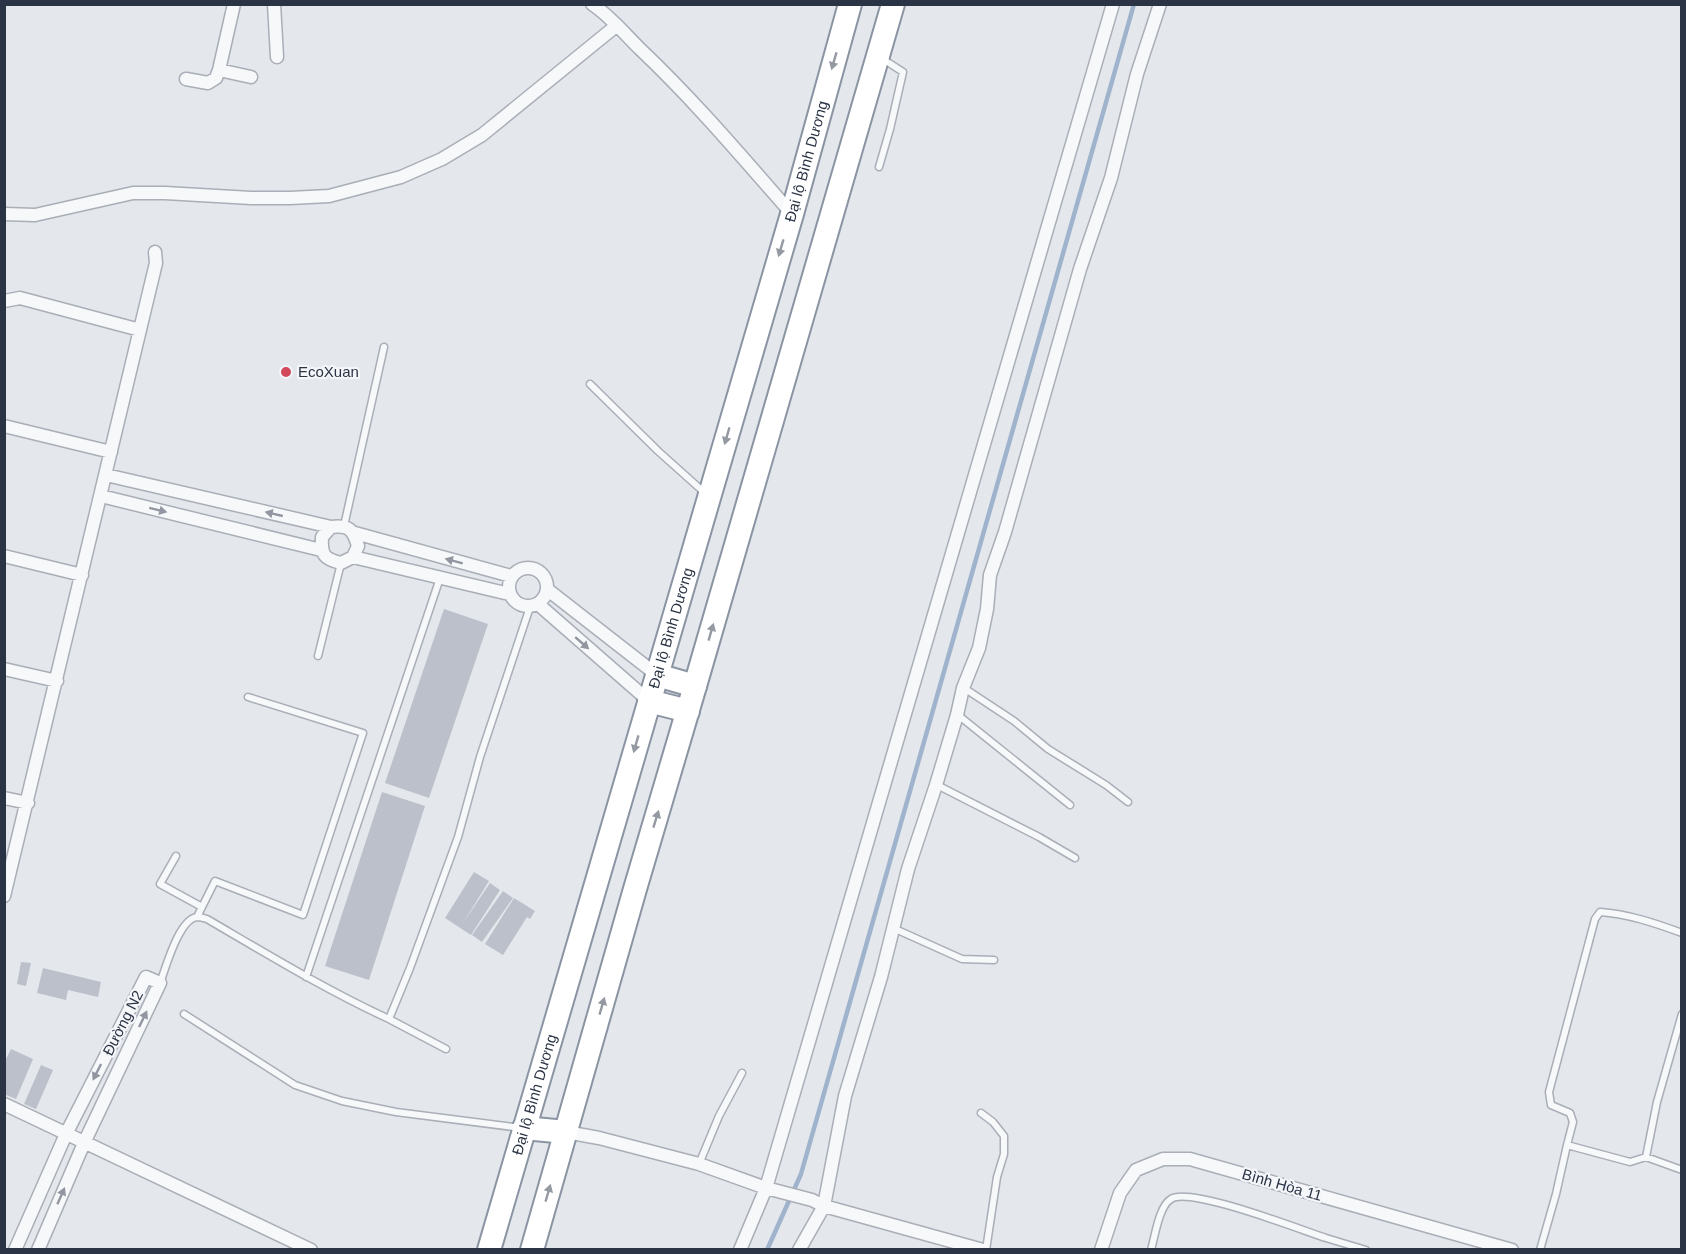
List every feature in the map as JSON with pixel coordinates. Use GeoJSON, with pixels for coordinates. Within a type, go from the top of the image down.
{"type":"FeatureCollection","features":[{"type":"Feature","properties":{"kind":"highway","name":"Đại lộ Bình Dương"},"geometry":{"type":"LineString","coordinates":[[489,1250],[792,214],[850,4]]}},
{"type":"Feature","properties":{"kind":"highway"},"geometry":{"type":"LineString","coordinates":[[532,1250],[893,4]]}},
{"type":"Feature","properties":{"kind":"highway"},"geometry":{"type":"LineString","coordinates":[[657,675],[695,686]]}},
{"type":"Feature","properties":{"kind":"highway"},"geometry":{"type":"LineString","coordinates":[[649,701],[688,711]]}},
{"type":"Feature","properties":{"kind":"highway"},"geometry":{"type":"LineString","coordinates":[[524,1128],[566,1132]]}},
{"type":"Feature","properties":{"kind":"street"},"geometry":{"type":"LineString","coordinates":[[186,79],[208,83],[216,78],[234,4]]}},
{"type":"Feature","properties":{"kind":"street"},"geometry":{"type":"LineString","coordinates":[[274,4],[277,57]]}},
{"type":"Feature","properties":{"kind":"street"},"geometry":{"type":"LineString","coordinates":[[592,4],[608,8],[616,26],[676,82],[792,214]]}},
{"type":"Feature","properties":{"kind":"street"},"geometry":{"type":"LineString","coordinates":[[740,1250],[766,1188],[1113,4]]}},
{"type":"Feature","properties":{"kind":"street"},"geometry":{"type":"LineString","coordinates":[[799,1250],[824,1206],[845,1096],[881,977],[908,869],[936,785],[963,688],[980,648],[990,575],[1005,532],[1080,269],[1111,178],[1137,74],[1160,4]]}},
{"type":"Feature","properties":{"kind":"street"},"geometry":{"type":"LineString","coordinates":[[4,214],[35,214],[133,193],[280,198],[329,196],[401,177],[442,159],[482,135],[616,26]]}},
{"type":"Feature","properties":{"kind":"street"},"geometry":{"type":"LineString","coordinates":[[219,70],[251,76]]}},
{"type":"Feature","properties":{"kind":"street"},"geometry":{"type":"LineString","coordinates":[[4,896],[156,263],[155,252]]}},
{"type":"Feature","properties":{"kind":"street"},"geometry":{"type":"LineString","coordinates":[[4,301],[20,298],[140,330]]}},
{"type":"Feature","properties":{"kind":"street"},"geometry":{"type":"LineString","coordinates":[[4,426],[111,452]]}},
{"type":"Feature","properties":{"kind":"street"},"geometry":{"type":"LineString","coordinates":[[106,476],[337,527],[511,576]]}},
{"type":"Feature","properties":{"kind":"street"},"geometry":{"type":"LineString","coordinates":[[101,496],[321,550],[329,560],[347,560],[508,594],[517,604],[534,606],[649,701]]}},
{"type":"Feature","properties":{"kind":"street"},"geometry":{"type":"LineString","coordinates":[[321,550],[322,537],[337,527]]}},
{"type":"Feature","properties":{"kind":"street"},"geometry":{"type":"LineString","coordinates":[[347,560],[358,546],[355,533]]}},
{"type":"Feature","properties":{"kind":"street"},"geometry":{"type":"LineString","coordinates":[[4,556],[82,575]]}},
{"type":"Feature","properties":{"kind":"street"},"geometry":{"type":"LineString","coordinates":[[508,594],[511,576],[519,569],[529,567],[539,571],[546,579],[548,590],[657,675]]}},
{"type":"Feature","properties":{"kind":"street"},"geometry":{"type":"LineString","coordinates":[[534,606],[548,590]]}},
{"type":"Feature","properties":{"kind":"street"},"geometry":{"type":"LineString","coordinates":[[4,669],[57,681]]}},
{"type":"Feature","properties":{"kind":"street"},"geometry":{"type":"LineString","coordinates":[[4,798],[28,803]]}},
{"type":"Feature","properties":{"kind":"street","name":"Đường N2"},"geometry":{"type":"LineString","coordinates":[[15,1250],[66,1134],[146,977],[160,983],[84,1143],[38,1250]]}},
{"type":"Feature","properties":{"kind":"street"},"geometry":{"type":"LineString","coordinates":[[4,1104],[311,1250]]}},
{"type":"Feature","properties":{"kind":"street"},"geometry":{"type":"LineString","coordinates":[[566,1132],[599,1138],[699,1164],[766,1188],[812,1200],[824,1206],[946,1244],[984,1250]]}},
{"type":"Feature","properties":{"kind":"street","name":"Bình Hòa 11"},"geometry":{"type":"LineString","coordinates":[[1101,1250],[1120,1193],[1136,1170],[1163,1159],[1190,1159],[1512,1250]]}},
{"type":"Feature","properties":{"kind":"lane"},"geometry":{"type":"LineString","coordinates":[[879,167],[903,72],[886,61],[882,42]]}},
{"type":"Feature","properties":{"kind":"lane"},"geometry":{"type":"LineString","coordinates":[[337,527],[384,347]]}},
{"type":"Feature","properties":{"kind":"lane"},"geometry":{"type":"LineString","coordinates":[[590,384],[627,422],[709,496]]}},
{"type":"Feature","properties":{"kind":"lane"},"geometry":{"type":"LineString","coordinates":[[318,656],[347,560]]}},
{"type":"Feature","properties":{"kind":"lane"},"geometry":{"type":"LineString","coordinates":[[306,977],[440,578]]}},
{"type":"Feature","properties":{"kind":"lane"},"geometry":{"type":"LineString","coordinates":[[389,1019],[458,837],[480,757],[534,606]]}},
{"type":"Feature","properties":{"kind":"lane"},"geometry":{"type":"LineString","coordinates":[[963,688],[1128,802]]}},
{"type":"Feature","properties":{"kind":"lane"},"geometry":{"type":"LineString","coordinates":[[160,983],[181,929],[197,917],[215,881],[303,915],[363,733],[248,697]]}},
{"type":"Feature","properties":{"kind":"lane"},"geometry":{"type":"LineString","coordinates":[[957,715],[1070,805]]}},
{"type":"Feature","properties":{"kind":"lane"},"geometry":{"type":"LineString","coordinates":[[936,785],[1039,837],[1075,858]]}},
{"type":"Feature","properties":{"kind":"lane"},"geometry":{"type":"LineString","coordinates":[[176,856],[160,884],[202,907]]}},
{"type":"Feature","properties":{"kind":"lane"},"geometry":{"type":"LineString","coordinates":[[1540,1250],[1573,1122],[1570,1113],[1551,1105],[1549,1092],[1595,919],[1600,912],[1620,914],[1682,933]]}},
{"type":"Feature","properties":{"kind":"lane"},"geometry":{"type":"LineString","coordinates":[[197,917],[207,919],[306,977],[446,1049]]}},
{"type":"Feature","properties":{"kind":"lane"},"geometry":{"type":"LineString","coordinates":[[893,927],[962,958],[994,960]]}},
{"type":"Feature","properties":{"kind":"lane"},"geometry":{"type":"LineString","coordinates":[[184,1014],[295,1085],[332,1098],[396,1112],[524,1128]]}},
{"type":"Feature","properties":{"kind":"lane"},"geometry":{"type":"LineString","coordinates":[[1646,1157],[1656,1102],[1682,1014]]}},
{"type":"Feature","properties":{"kind":"lane"},"geometry":{"type":"LineString","coordinates":[[699,1164],[719,1116],[742,1073]]}},
{"type":"Feature","properties":{"kind":"lane"},"geometry":{"type":"LineString","coordinates":[[981,1113],[993,1122],[1004,1136],[1004,1154],[997,1177],[984,1250]]}},
{"type":"Feature","properties":{"kind":"lane"},"geometry":{"type":"LineString","coordinates":[[1568,1145],[1630,1162],[1646,1157],[1682,1170]]}},
{"type":"Feature","properties":{"kind":"lane"},"geometry":{"type":"LineString","coordinates":[[1151,1250],[1163,1206],[1172,1197],[1183,1196],[1201,1198],[1265,1216],[1366,1250]]}},
{"type":"Feature","properties":{"kind":"building"},"geometry":{"type":"Polygon","coordinates":[[[444,609],[488,624],[429,798],[385,783],[444,609]]]}},
{"type":"Feature","properties":{"kind":"building"},"geometry":{"type":"Polygon","coordinates":[[[382,792],[425,806],[369,980],[325,966],[382,792]]]}},
{"type":"Feature","properties":{"kind":"building"},"geometry":{"type":"Polygon","coordinates":[[[474,872],[489,881],[463,923],[490,883],[500,890],[471,935],[445,918],[474,872]]]}},
{"type":"Feature","properties":{"kind":"building"},"geometry":{"type":"Polygon","coordinates":[[[503,891],[513,898],[482,942],[472,935],[503,891]]]}},
{"type":"Feature","properties":{"kind":"building"},"geometry":{"type":"Polygon","coordinates":[[[514,898],[535,911],[530,919],[527,917],[503,955],[485,944],[514,898]]]}},
{"type":"Feature","properties":{"kind":"building"},"geometry":{"type":"Polygon","coordinates":[[[21,962],[31,963],[26,986],[17,984],[21,962]]]}},
{"type":"Feature","properties":{"kind":"building"},"geometry":{"type":"Polygon","coordinates":[[[43,968],[101,982],[98,997],[68,990],[66,1000],[37,993],[43,968]]]}},
{"type":"Feature","properties":{"kind":"building"},"geometry":{"type":"Polygon","coordinates":[[[11,1049],[33,1059],[16,1099],[4,1094],[4,1063],[11,1049]]]}},
{"type":"Feature","properties":{"kind":"building"},"geometry":{"type":"Polygon","coordinates":[[[41,1065],[53,1070],[36,1109],[24,1104],[41,1065]]]}},
{"type":"Feature","properties":{"kind":"waterway"},"geometry":{"type":"LineString","coordinates":[[767,1250],[801,1174],[1134,4]]}},
{"type":"Feature","properties":{"kind":"place","name":"EcoXuan"},"geometry":{"type":"Point","coordinates":[286,372]}}]}
